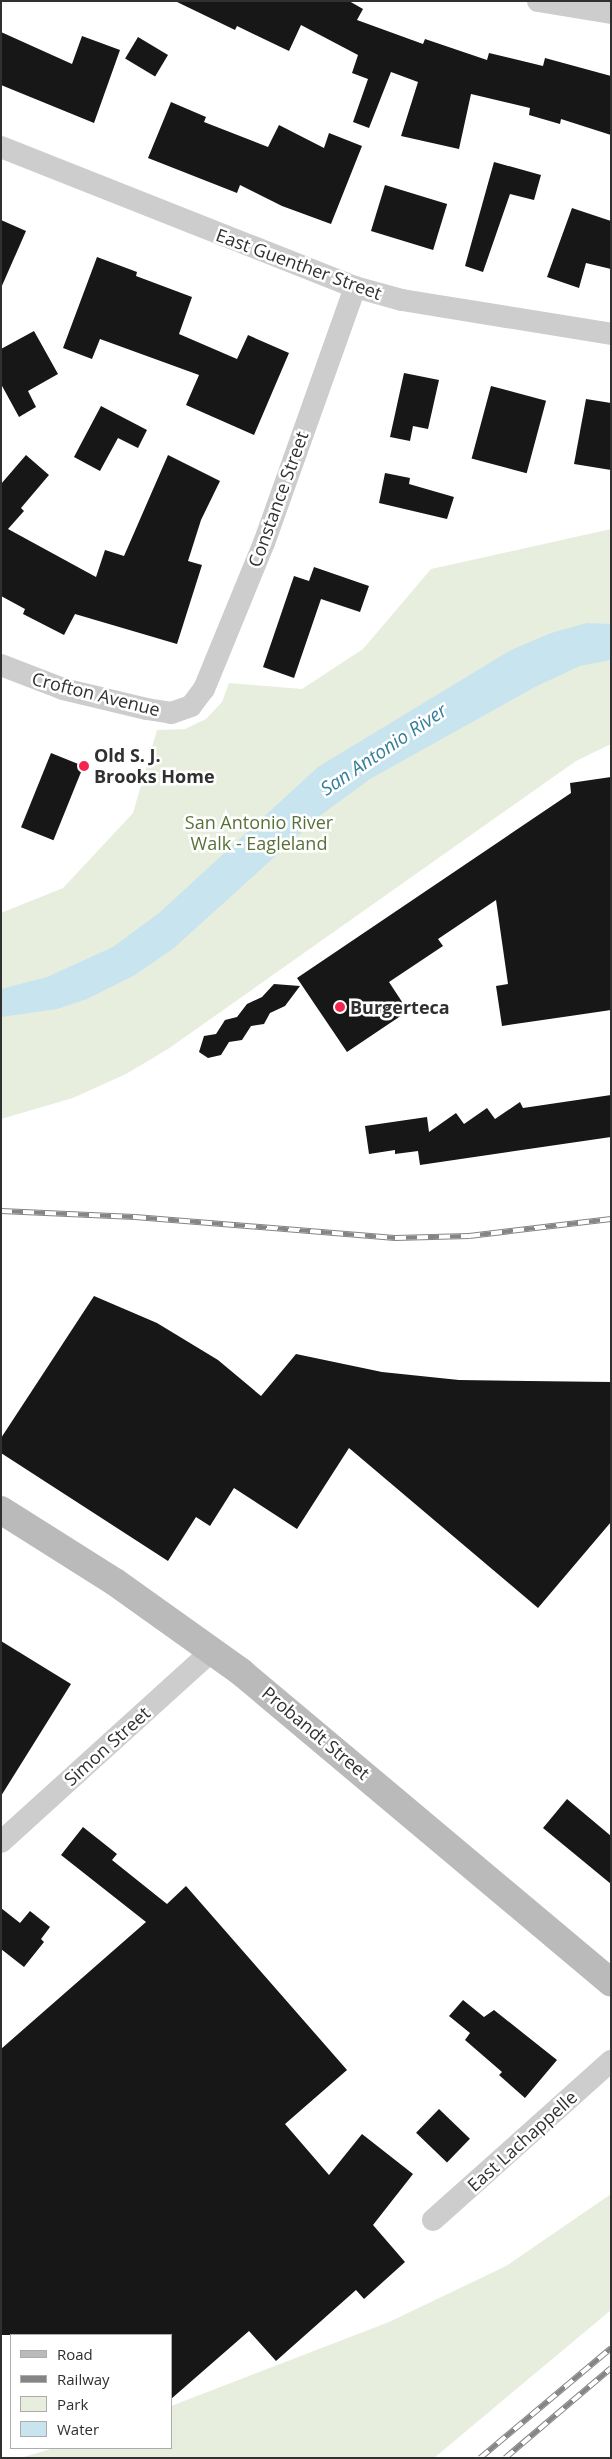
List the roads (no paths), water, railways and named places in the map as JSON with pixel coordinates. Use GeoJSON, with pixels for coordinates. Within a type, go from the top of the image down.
{"type":"FeatureCollection","features":[{"type":"Feature","properties":{"kind":"main road","name":"Probandt Street"},"geometry":{"type":"LineString","coordinates":[[1,1510],[115,1582],[278,1701],[611,1983]]}},
{"type":"Feature","properties":{"kind":"street"},"geometry":{"type":"LineString","coordinates":[[538,1],[611,13]]}},
{"type":"Feature","properties":{"kind":"street","name":"East Guenther Street"},"geometry":{"type":"LineString","coordinates":[[1,147],[355,287],[402,300],[611,334]]}},
{"type":"Feature","properties":{"kind":"street","name":"Constance Street"},"geometry":{"type":"LineString","coordinates":[[191,706],[204,689],[264,543],[355,287]]}},
{"type":"Feature","properties":{"kind":"street","name":"Crofton Avenue"},"geometry":{"type":"LineString","coordinates":[[1,665],[63,689],[147,709],[172,713],[191,706]]}},
{"type":"Feature","properties":{"kind":"street","name":"Simon Street"},"geometry":{"type":"LineString","coordinates":[[1,1842],[212,1651]]}},
{"type":"Feature","properties":{"kind":"street","name":"East Lachappelle"},"geometry":{"type":"LineString","coordinates":[[433,2220],[611,2061]]}},
{"type":"Feature","properties":{"kind":"water","name":"San Antonio River"},"geometry":{"type":"Polygon","coordinates":[[[587,623],[611,624],[611,660],[580,666],[535,687],[370,779],[321,815],[174,948],[135,975],[87,999],[57,1009],[1,1017],[1,989],[47,977],[113,947],[159,913],[318,767],[511,650],[551,633],[587,623]]]}},
{"type":"Feature","properties":{"kind":"railway"},"geometry":{"type":"LineString","coordinates":[[1,1211],[135,1217],[395,1238],[469,1236],[611,1219]]}},
{"type":"Feature","properties":{"kind":"railway"},"geometry":{"type":"LineString","coordinates":[[480,2458],[611,2348]]}},
{"type":"Feature","properties":{"kind":"railway"},"geometry":{"type":"LineString","coordinates":[[505,2458],[611,2368]]}},
{"type":"Feature","properties":{"kind":"place","name":"Old S. J. Brooks Home"},"geometry":{"type":"Point","coordinates":[84,766]}},
{"type":"Feature","properties":{"kind":"place","name":"Burgerteca"},"geometry":{"type":"Point","coordinates":[340,1007]}},
{"type":"Feature","properties":{"kind":"park label","name":"San Antonio River Walk - Eagleland"},"geometry":{"type":"Point","coordinates":[259,833]}}]}
